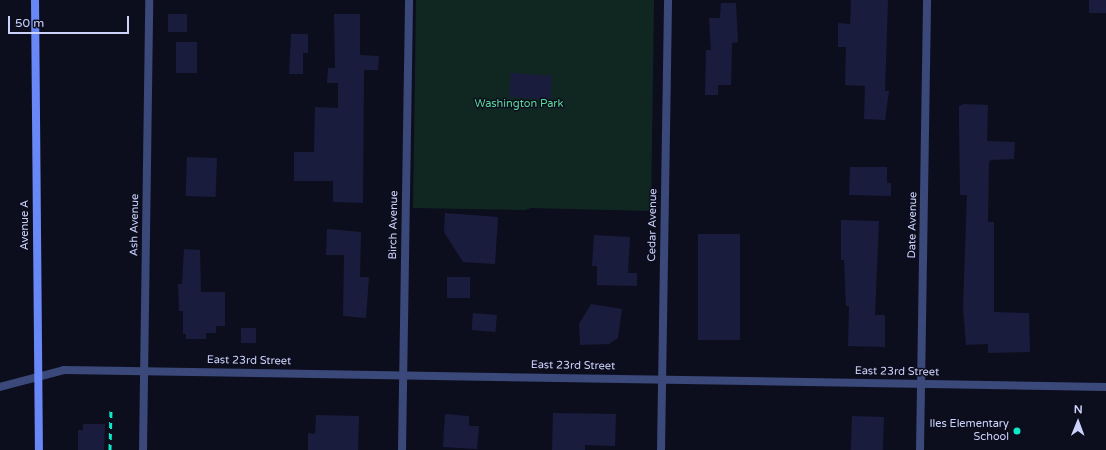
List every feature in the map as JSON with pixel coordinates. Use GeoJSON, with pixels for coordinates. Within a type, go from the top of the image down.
{"type":"FeatureCollection","features":[{"type":"Feature","properties":{"kind":"main road","name":"Avenue A"},"geometry":{"type":"LineString","coordinates":[[35,0],[36,309],[40,376],[39,450]]}},
{"type":"Feature","properties":{"kind":"street","name":"Ash Avenue"},"geometry":{"type":"LineString","coordinates":[[143,450],[149,0]]}},
{"type":"Feature","properties":{"kind":"street","name":"Birch Avenue"},"geometry":{"type":"LineString","coordinates":[[402,450],[409,0]]}},
{"type":"Feature","properties":{"kind":"street","name":"Cedar Avenue"},"geometry":{"type":"LineString","coordinates":[[661,450],[668,0]]}},
{"type":"Feature","properties":{"kind":"street","name":"Date Avenue"},"geometry":{"type":"LineString","coordinates":[[920,450],[927,0]]}},
{"type":"Feature","properties":{"kind":"street","name":"East 23rd Street"},"geometry":{"type":"LineString","coordinates":[[0,387],[64,370],[1106,387]]}},
{"type":"Feature","properties":{"kind":"green space","name":"Washington Park"},"geometry":{"type":"Polygon","coordinates":[[[416,0],[654,0],[651,211],[531,208],[525,210],[413,208],[416,0]]]}},
{"type":"Feature","properties":{"kind":"building"},"geometry":{"type":"Polygon","coordinates":[[[851,0],[888,0],[885,91],[889,91],[885,120],[864,119],[865,86],[845,85],[846,47],[838,47],[838,23],[850,24],[851,0]]]}},
{"type":"Feature","properties":{"kind":"building"},"geometry":{"type":"Polygon","coordinates":[[[1089,0],[1106,0],[1106,13],[1089,13],[1089,0]]]}},
{"type":"Feature","properties":{"kind":"building"},"geometry":{"type":"Polygon","coordinates":[[[721,3],[736,3],[738,42],[732,43],[731,85],[718,85],[718,95],[705,95],[706,50],[711,50],[709,18],[720,18],[721,3]]]}},
{"type":"Feature","properties":{"kind":"building"},"geometry":{"type":"Polygon","coordinates":[[[168,14],[187,14],[187,32],[168,32],[168,14]]]}},
{"type":"Feature","properties":{"kind":"building"},"geometry":{"type":"Polygon","coordinates":[[[334,14],[360,14],[360,55],[379,56],[378,70],[364,70],[363,203],[333,202],[333,181],[294,181],[294,152],[314,152],[315,107],[338,108],[338,83],[327,83],[328,68],[335,68],[334,14]]]}},
{"type":"Feature","properties":{"kind":"building"},"geometry":{"type":"Polygon","coordinates":[[[291,34],[308,34],[308,53],[303,53],[303,74],[289,74],[291,34]]]}},
{"type":"Feature","properties":{"kind":"building"},"geometry":{"type":"Polygon","coordinates":[[[176,42],[197,42],[197,73],[176,73],[176,42]]]}},
{"type":"Feature","properties":{"kind":"building"},"geometry":{"type":"Polygon","coordinates":[[[511,73],[552,76],[550,100],[509,97],[511,73]]]}},
{"type":"Feature","properties":{"kind":"building"},"geometry":{"type":"Polygon","coordinates":[[[964,104],[988,105],[987,141],[1015,142],[1014,159],[991,160],[989,162],[988,222],[994,222],[994,312],[1029,313],[1030,352],[988,353],[988,344],[966,345],[963,308],[967,195],[960,195],[959,122],[959,106],[964,104]]]}},
{"type":"Feature","properties":{"kind":"building"},"geometry":{"type":"Polygon","coordinates":[[[187,157],[217,158],[216,197],[186,196],[187,157]]]}},
{"type":"Feature","properties":{"kind":"building"},"geometry":{"type":"Polygon","coordinates":[[[850,167],[887,167],[887,183],[891,183],[891,196],[849,195],[850,167]]]}},
{"type":"Feature","properties":{"kind":"building"},"geometry":{"type":"Polygon","coordinates":[[[445,213],[498,217],[495,264],[463,262],[444,232],[445,213]]]}},
{"type":"Feature","properties":{"kind":"building"},"geometry":{"type":"Polygon","coordinates":[[[841,220],[879,221],[875,315],[885,315],[885,347],[848,346],[849,306],[846,306],[844,260],[841,260],[841,220]]]}},
{"type":"Feature","properties":{"kind":"building"},"geometry":{"type":"Polygon","coordinates":[[[327,229],[361,232],[360,277],[369,277],[366,318],[343,316],[344,255],[326,255],[327,229]]]}},
{"type":"Feature","properties":{"kind":"building"},"geometry":{"type":"Polygon","coordinates":[[[698,234],[740,234],[740,340],[698,340],[698,234]]]}},
{"type":"Feature","properties":{"kind":"building"},"geometry":{"type":"Polygon","coordinates":[[[594,235],[630,237],[628,273],[637,273],[637,286],[597,285],[597,266],[592,266],[594,235]]]}},
{"type":"Feature","properties":{"kind":"building"},"geometry":{"type":"Polygon","coordinates":[[[184,249],[200,250],[201,292],[225,292],[225,326],[216,326],[216,333],[206,333],[206,339],[186,339],[186,334],[183,334],[183,311],[179,311],[178,284],[182,284],[184,249]]]}},
{"type":"Feature","properties":{"kind":"building"},"geometry":{"type":"Polygon","coordinates":[[[447,277],[470,277],[470,298],[447,298],[447,277]]]}},
{"type":"Feature","properties":{"kind":"building"},"geometry":{"type":"Polygon","coordinates":[[[591,304],[622,309],[618,338],[609,344],[580,345],[579,324],[591,304]]]}},
{"type":"Feature","properties":{"kind":"building"},"geometry":{"type":"Polygon","coordinates":[[[473,313],[497,315],[495,332],[472,330],[473,313]]]}},
{"type":"Feature","properties":{"kind":"building"},"geometry":{"type":"Polygon","coordinates":[[[241,328],[256,328],[256,343],[241,343],[241,328]]]}},
{"type":"Feature","properties":{"kind":"building"},"geometry":{"type":"Polygon","coordinates":[[[553,413],[616,414],[615,446],[585,445],[585,450],[552,450],[553,413]]]}},
{"type":"Feature","properties":{"kind":"building"},"geometry":{"type":"Polygon","coordinates":[[[445,414],[469,416],[469,426],[479,426],[477,449],[443,447],[445,414]]]}},
{"type":"Feature","properties":{"kind":"building"},"geometry":{"type":"Polygon","coordinates":[[[316,415],[359,416],[358,450],[308,450],[308,433],[315,434],[316,415]]]}},
{"type":"Feature","properties":{"kind":"building"},"geometry":{"type":"Polygon","coordinates":[[[852,416],[884,417],[883,450],[851,450],[852,416]]]}},
{"type":"Feature","properties":{"kind":"building"},"geometry":{"type":"Polygon","coordinates":[[[83,424],[105,424],[104,450],[78,450],[78,430],[83,430],[83,424]]]}},
{"type":"Feature","properties":{"kind":"railway"},"geometry":{"type":"LineString","coordinates":[[110,450],[111,408]]}},
{"type":"Feature","properties":{"kind":"place","name":"Iles Elementary School"},"geometry":{"type":"Point","coordinates":[1017,431]}}]}
